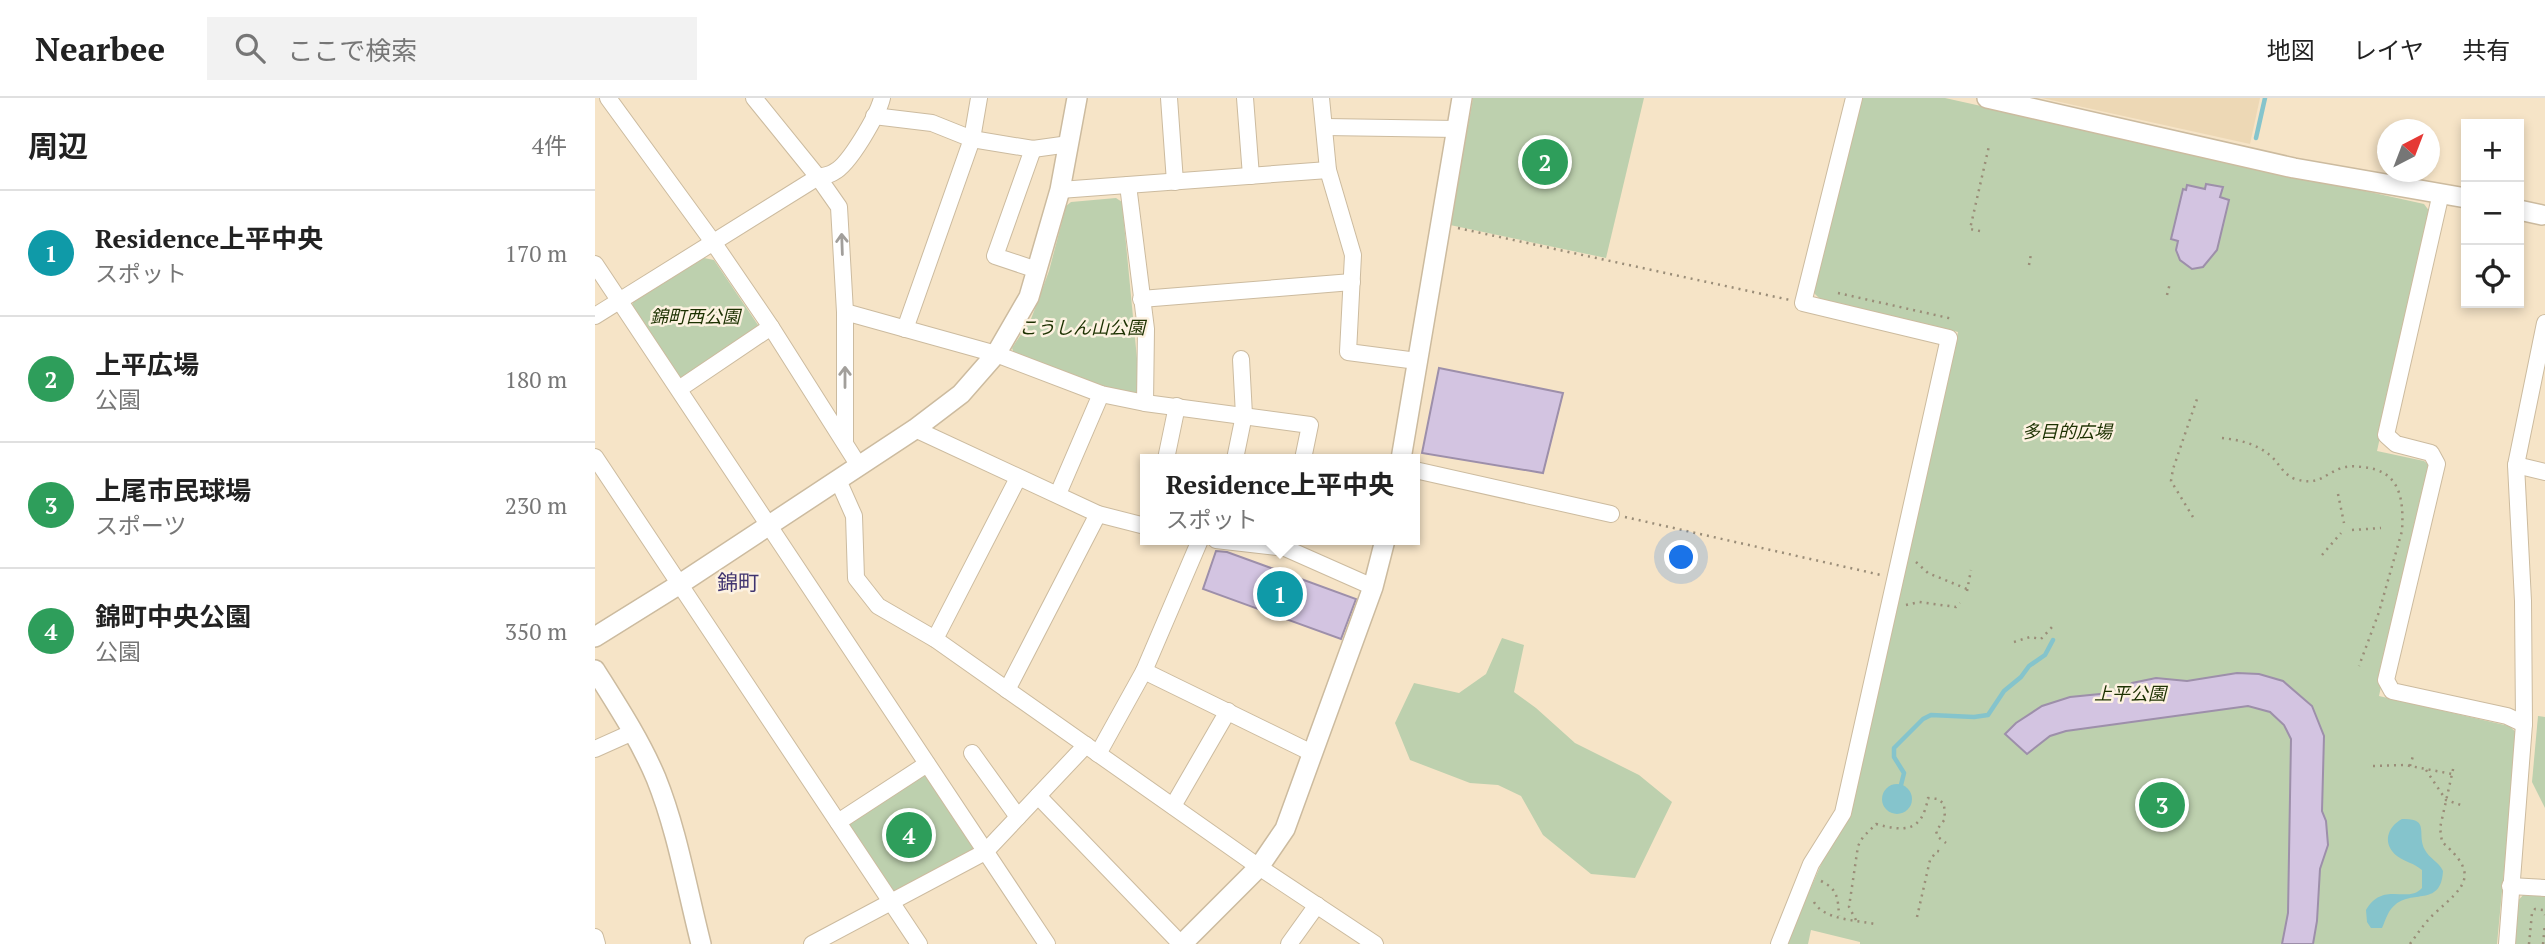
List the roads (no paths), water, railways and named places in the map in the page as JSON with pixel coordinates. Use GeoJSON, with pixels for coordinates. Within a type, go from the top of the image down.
{"type":"FeatureCollection","features":[{"type":"Feature","properties":{"kind":"street"},"geometry":{"type":"LineString","coordinates":[[608,98],[771,327],[859,466]]}},
{"type":"Feature","properties":{"kind":"street"},"geometry":{"type":"LineString","coordinates":[[754,98],[839,207],[845,312],[845,443]]}},
{"type":"Feature","properties":{"kind":"street"},"geometry":{"type":"LineString","coordinates":[[595,316],[818,177],[836,172],[849,159],[882,98]]}},
{"type":"Feature","properties":{"kind":"street"},"geometry":{"type":"LineString","coordinates":[[905,329],[972,139],[979,98]]}},
{"type":"Feature","properties":{"kind":"street"},"geometry":{"type":"LineString","coordinates":[[595,638],[915,429],[961,394],[996,354],[1029,297],[1060,190],[1077,98]]}},
{"type":"Feature","properties":{"kind":"street"},"geometry":{"type":"LineString","coordinates":[[1169,98],[1175,182]]}},
{"type":"Feature","properties":{"kind":"street"},"geometry":{"type":"LineString","coordinates":[[1245,98],[1251,176]]}},
{"type":"Feature","properties":{"kind":"street"},"geometry":{"type":"LineString","coordinates":[[1321,98],[1328,170],[1353,255],[1348,352],[1417,361]]}},
{"type":"Feature","properties":{"kind":"street"},"geometry":{"type":"LineString","coordinates":[[1402,454],[1462,98]]}},
{"type":"Feature","properties":{"kind":"street"},"geometry":{"type":"LineString","coordinates":[[1779,944],[1811,864],[1843,813],[1949,338],[1803,303],[1854,98]]}},
{"type":"Feature","properties":{"kind":"street"},"geometry":{"type":"LineString","coordinates":[[1987,98],[2294,168],[2461,197]]}},
{"type":"Feature","properties":{"kind":"street"},"geometry":{"type":"LineString","coordinates":[[874,116],[932,123],[972,139],[1033,149],[1069,144]]}},
{"type":"Feature","properties":{"kind":"street"},"geometry":{"type":"LineString","coordinates":[[1325,127],[1457,129]]}},
{"type":"Feature","properties":{"kind":"street"},"geometry":{"type":"LineString","coordinates":[[1033,149],[995,256],[1037,270]]}},
{"type":"Feature","properties":{"kind":"street"},"geometry":{"type":"LineString","coordinates":[[1060,190],[1328,170]]}},
{"type":"Feature","properties":{"kind":"street"},"geometry":{"type":"LineString","coordinates":[[1128,185],[1146,329],[1145,402]]}},
{"type":"Feature","properties":{"kind":"street"},"geometry":{"type":"LineString","coordinates":[[2441,193],[2386,435],[2396,443],[2431,453],[2437,464],[2386,680],[2392,691],[2507,716],[2524,723]]}},
{"type":"Feature","properties":{"kind":"street"},"geometry":{"type":"LineString","coordinates":[[2524,210],[2544,212]]}},
{"type":"Feature","properties":{"kind":"street"},"geometry":{"type":"LineString","coordinates":[[595,264],[1047,944]]}},
{"type":"Feature","properties":{"kind":"street"},"geometry":{"type":"LineString","coordinates":[[1141,299],[1352,282]]}},
{"type":"Feature","properties":{"kind":"street"},"geometry":{"type":"LineString","coordinates":[[845,312],[996,354],[1101,394],[1310,425],[1304,454]]}},
{"type":"Feature","properties":{"kind":"street"},"geometry":{"type":"LineString","coordinates":[[2507,944],[2524,723],[2523,601],[2516,465],[2545,323]]}},
{"type":"Feature","properties":{"kind":"street"},"geometry":{"type":"LineString","coordinates":[[679,389],[771,327]]}},
{"type":"Feature","properties":{"kind":"street"},"geometry":{"type":"LineString","coordinates":[[1236,454],[1244,415],[1241,359]]}},
{"type":"Feature","properties":{"kind":"street"},"geometry":{"type":"LineString","coordinates":[[1058,494],[1101,394]]}},
{"type":"Feature","properties":{"kind":"street"},"geometry":{"type":"LineString","coordinates":[[1167,454],[1177,406]]}},
{"type":"Feature","properties":{"kind":"street"},"geometry":{"type":"LineString","coordinates":[[915,429],[1098,514],[1140,525]]}},
{"type":"Feature","properties":{"kind":"street"},"geometry":{"type":"LineString","coordinates":[[595,457],[919,944]]}},
{"type":"Feature","properties":{"kind":"street"},"geometry":{"type":"LineString","coordinates":[[2516,465],[2545,472]]}},
{"type":"Feature","properties":{"kind":"street"},"geometry":{"type":"LineString","coordinates":[[1420,471],[1611,514]]}},
{"type":"Feature","properties":{"kind":"street"},"geometry":{"type":"LineString","coordinates":[[935,639],[1018,478]]}},
{"type":"Feature","properties":{"kind":"street"},"geometry":{"type":"LineString","coordinates":[[838,480],[854,516],[856,578],[878,606],[935,639],[1259,867],[1375,944]]}},
{"type":"Feature","properties":{"kind":"street"},"geometry":{"type":"LineString","coordinates":[[1007,690],[1098,514]]}},
{"type":"Feature","properties":{"kind":"street"},"geometry":{"type":"LineString","coordinates":[[812,944],[985,852],[1038,796],[1092,749],[1145,671],[1198,545]]}},
{"type":"Feature","properties":{"kind":"street"},"geometry":{"type":"LineString","coordinates":[[1288,545],[1373,587]]}},
{"type":"Feature","properties":{"kind":"street"},"geometry":{"type":"LineString","coordinates":[[1038,796],[1182,944],[1259,867],[1285,829],[1373,587],[1384,545]]}},
{"type":"Feature","properties":{"kind":"street"},"geometry":{"type":"LineString","coordinates":[[595,670],[633,732],[656,779],[673,833],[701,944]]}},
{"type":"Feature","properties":{"kind":"street"},"geometry":{"type":"LineString","coordinates":[[1145,671],[1312,753]]}},
{"type":"Feature","properties":{"kind":"street"},"geometry":{"type":"LineString","coordinates":[[1173,806],[1228,711]]}},
{"type":"Feature","properties":{"kind":"street"},"geometry":{"type":"LineString","coordinates":[[595,749],[633,732]]}},
{"type":"Feature","properties":{"kind":"street"},"geometry":{"type":"LineString","coordinates":[[972,753],[1017,817]]}},
{"type":"Feature","properties":{"kind":"street"},"geometry":{"type":"LineString","coordinates":[[838,822],[927,764]]}},
{"type":"Feature","properties":{"kind":"street"},"geometry":{"type":"LineString","coordinates":[[2510,886],[2545,888]]}},
{"type":"Feature","properties":{"kind":"street"},"geometry":{"type":"LineString","coordinates":[[1289,944],[1317,905]]}},
{"type":"Feature","properties":{"kind":"street"},"geometry":{"type":"LineString","coordinates":[[595,937],[597,944]]}},
{"type":"Feature","properties":{"kind":"water"},"geometry":{"type":"Polygon","coordinates":[[[1897,784],[1908,788],[1912,799],[1908,810],[1897,814],[1886,810],[1882,799],[1886,788],[1897,784]]]}},
{"type":"Feature","properties":{"kind":"water"},"geometry":{"type":"Polygon","coordinates":[[[2402,819],[2411,819],[2420,824],[2425,850],[2443,871],[2441,882],[2432,893],[2396,904],[2382,928],[2371,928],[2367,922],[2366,910],[2373,901],[2387,895],[2410,894],[2422,888],[2422,870],[2397,856],[2389,846],[2390,831],[2402,819]]]}},
{"type":"Feature","properties":{"kind":"waterway"},"geometry":{"type":"LineString","coordinates":[[2256,138],[2265,98]]}},
{"type":"Feature","properties":{"kind":"waterway"},"geometry":{"type":"LineString","coordinates":[[1901,785],[1904,773],[1894,757],[1894,748],[1923,719],[1931,715],[1988,715],[2004,691],[2021,677],[2029,666],[2045,655],[2053,640]]}},
{"type":"Feature","properties":{"kind":"place","name":"上平広場"},"geometry":{"type":"Point","coordinates":[1545,162]}},
{"type":"Feature","properties":{"kind":"place","name":"Residence上平中央"},"geometry":{"type":"Point","coordinates":[1280,594]}},
{"type":"Feature","properties":{"kind":"place","name":"上尾市民球場"},"geometry":{"type":"Point","coordinates":[2162,805]}},
{"type":"Feature","properties":{"kind":"place","name":"錦町中央公園"},"geometry":{"type":"Point","coordinates":[909,835]}},
{"type":"Feature","properties":{"kind":"district","name":"錦町"},"geometry":{"type":"Point","coordinates":[738,583]}},
{"type":"Feature","properties":{"kind":"park label","name":"錦町西公園"},"geometry":{"type":"Point","coordinates":[695,317]}},
{"type":"Feature","properties":{"kind":"park label","name":"こうしん山公園"},"geometry":{"type":"Point","coordinates":[1082,328]}},
{"type":"Feature","properties":{"kind":"park label","name":"多目的広場"},"geometry":{"type":"Point","coordinates":[2067,432]}},
{"type":"Feature","properties":{"kind":"park label","name":"上平公園"},"geometry":{"type":"Point","coordinates":[2130,694]}}]}
